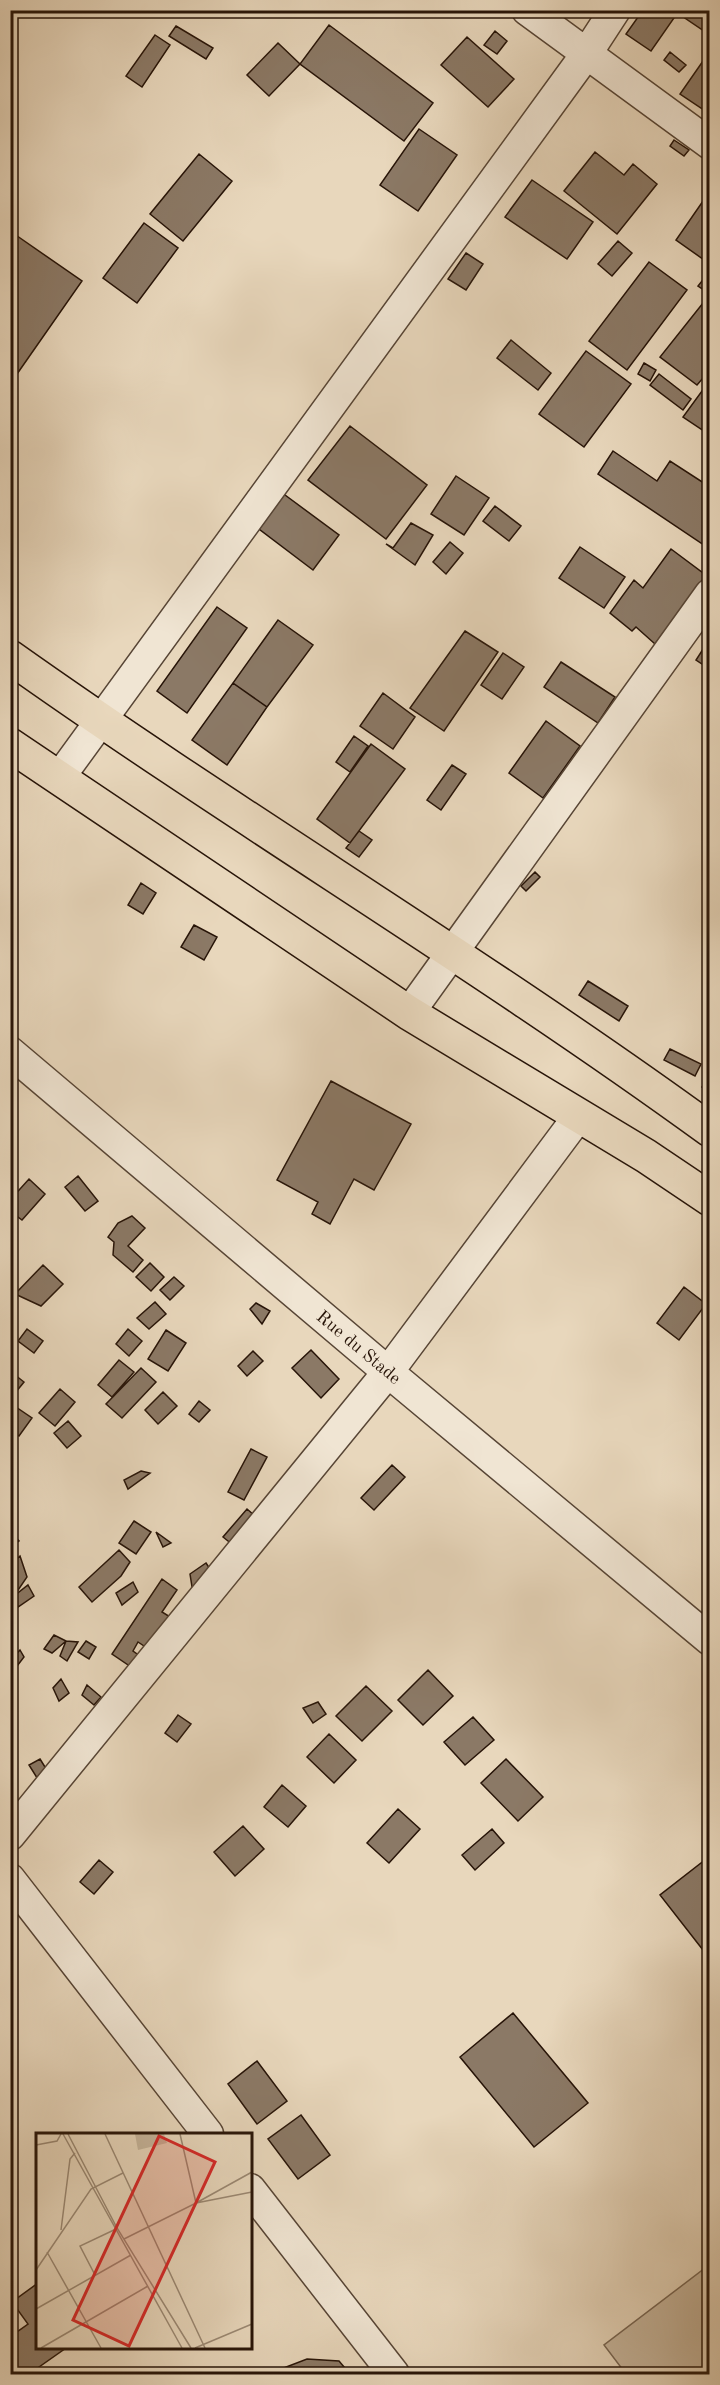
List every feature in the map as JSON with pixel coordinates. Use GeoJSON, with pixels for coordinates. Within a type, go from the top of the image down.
{"type":"FeatureCollection","features":[{"type":"Feature","properties":{"kind":"main road"},"geometry":{"type":"LineString","coordinates":[[10,657],[100,721],[453,953],[710,1130]]}},
{"type":"Feature","properties":{"kind":"main road"},"geometry":{"type":"LineString","coordinates":[[10,745],[409,1013],[645,1156],[709,1199]]}},
{"type":"Feature","properties":{"kind":"street"},"geometry":{"type":"LineString","coordinates":[[527,10],[710,144]]}},
{"type":"Feature","properties":{"kind":"street"},"geometry":{"type":"LineString","coordinates":[[59,778],[587,53],[615,10]]}},
{"type":"Feature","properties":{"kind":"street"},"geometry":{"type":"LineString","coordinates":[[409,1013],[710,594]]}},
{"type":"Feature","properties":{"kind":"street","name":"Rue du Stade"},"geometry":{"type":"LineString","coordinates":[[10,1052],[388,1372],[710,1640]]}},
{"type":"Feature","properties":{"kind":"street"},"geometry":{"type":"LineString","coordinates":[[10,1835],[388,1372],[578,1117]]}},
{"type":"Feature","properties":{"kind":"street"},"geometry":{"type":"LineString","coordinates":[[10,1879],[207,2133]]}},
{"type":"Feature","properties":{"kind":"street"},"geometry":{"type":"LineString","coordinates":[[252,2192],[394,2374]]}},
{"type":"Feature","properties":{"kind":"shaded area"},"geometry":{"type":"Polygon","coordinates":[[[709,2265],[709,2374],[626,2374],[604,2345],[709,2265]]]}},
{"type":"Feature","properties":{"kind":"building"},"geometry":{"type":"Polygon","coordinates":[[[643,10],[664,10],[674,18],[651,51],[626,34],[643,10]]]}},
{"type":"Feature","properties":{"kind":"building"},"geometry":{"type":"Polygon","coordinates":[[[673,10],[710,10],[710,35],[673,10]]]}},
{"type":"Feature","properties":{"kind":"building"},"geometry":{"type":"Polygon","coordinates":[[[329,25],[433,103],[404,141],[300,64],[329,25]]]}},
{"type":"Feature","properties":{"kind":"building"},"geometry":{"type":"Polygon","coordinates":[[[176,26],[213,48],[206,59],[169,36],[176,26]]]}},
{"type":"Feature","properties":{"kind":"building"},"geometry":{"type":"Polygon","coordinates":[[[495,31],[507,41],[497,54],[484,45],[495,31]]]}},
{"type":"Feature","properties":{"kind":"building"},"geometry":{"type":"Polygon","coordinates":[[[155,35],[170,45],[142,87],[126,76],[155,35]]]}},
{"type":"Feature","properties":{"kind":"building"},"geometry":{"type":"Polygon","coordinates":[[[467,37],[514,79],[488,107],[441,65],[467,37]]]}},
{"type":"Feature","properties":{"kind":"building"},"geometry":{"type":"Polygon","coordinates":[[[278,43],[300,64],[269,96],[247,75],[278,43]]]}},
{"type":"Feature","properties":{"kind":"building"},"geometry":{"type":"Polygon","coordinates":[[[710,51],[710,114],[680,94],[710,51]]]}},
{"type":"Feature","properties":{"kind":"building"},"geometry":{"type":"Polygon","coordinates":[[[670,52],[686,65],[679,72],[664,60],[670,52]]]}},
{"type":"Feature","properties":{"kind":"building"},"geometry":{"type":"Polygon","coordinates":[[[419,129],[457,155],[418,211],[380,185],[419,129]]]}},
{"type":"Feature","properties":{"kind":"building"},"geometry":{"type":"Polygon","coordinates":[[[674,140],[689,150],[684,156],[670,146],[674,140]]]}},
{"type":"Feature","properties":{"kind":"building"},"geometry":{"type":"Polygon","coordinates":[[[595,152],[624,175],[633,164],[657,184],[617,234],[564,191],[595,152]]]}},
{"type":"Feature","properties":{"kind":"building"},"geometry":{"type":"Polygon","coordinates":[[[199,154],[232,181],[183,241],[150,214],[199,154]]]}},
{"type":"Feature","properties":{"kind":"building"},"geometry":{"type":"Polygon","coordinates":[[[532,180],[593,222],[567,259],[505,217],[532,180]]]}},
{"type":"Feature","properties":{"kind":"building"},"geometry":{"type":"Polygon","coordinates":[[[710,191],[710,259],[707,262],[676,240],[710,191]]]}},
{"type":"Feature","properties":{"kind":"building"},"geometry":{"type":"Polygon","coordinates":[[[144,223],[178,248],[137,303],[103,278],[144,223]]]}},
{"type":"Feature","properties":{"kind":"building"},"geometry":{"type":"Polygon","coordinates":[[[10,231],[82,281],[10,384],[10,231]]]}},
{"type":"Feature","properties":{"kind":"building"},"geometry":{"type":"Polygon","coordinates":[[[618,241],[632,253],[612,276],[598,264],[618,241]]]}},
{"type":"Feature","properties":{"kind":"building"},"geometry":{"type":"Polygon","coordinates":[[[466,253],[483,264],[466,290],[448,279],[466,253]]]}},
{"type":"Feature","properties":{"kind":"building"},"geometry":{"type":"Polygon","coordinates":[[[649,262],[687,290],[627,370],[589,341],[649,262]]]}},
{"type":"Feature","properties":{"kind":"building"},"geometry":{"type":"Polygon","coordinates":[[[710,271],[710,294],[698,286],[710,271]]]}},
{"type":"Feature","properties":{"kind":"building"},"geometry":{"type":"Polygon","coordinates":[[[703,303],[710,308],[710,370],[697,385],[660,357],[703,303]]]}},
{"type":"Feature","properties":{"kind":"building"},"geometry":{"type":"Polygon","coordinates":[[[511,340],[551,373],[538,390],[497,358],[511,340]]]}},
{"type":"Feature","properties":{"kind":"building"},"geometry":{"type":"Polygon","coordinates":[[[586,351],[631,384],[584,447],[539,414],[586,351]]]}},
{"type":"Feature","properties":{"kind":"building"},"geometry":{"type":"Polygon","coordinates":[[[644,363],[656,370],[650,381],[638,374],[644,363]]]}},
{"type":"Feature","properties":{"kind":"building"},"geometry":{"type":"Polygon","coordinates":[[[659,374],[691,399],[683,410],[650,385],[659,374]]]}},
{"type":"Feature","properties":{"kind":"building"},"geometry":{"type":"Polygon","coordinates":[[[710,380],[710,435],[683,417],[710,380]]]}},
{"type":"Feature","properties":{"kind":"building"},"geometry":{"type":"Polygon","coordinates":[[[350,426],[427,485],[386,539],[308,480],[350,426]]]}},
{"type":"Feature","properties":{"kind":"building"},"geometry":{"type":"Polygon","coordinates":[[[613,451],[657,481],[670,461],[710,487],[710,549],[598,474],[613,451]]]}},
{"type":"Feature","properties":{"kind":"building"},"geometry":{"type":"Polygon","coordinates":[[[456,476],[489,498],[464,535],[431,514],[456,476]]]}},
{"type":"Feature","properties":{"kind":"building"},"geometry":{"type":"Polygon","coordinates":[[[281,492],[339,535],[313,570],[255,526],[281,492]]]}},
{"type":"Feature","properties":{"kind":"building"},"geometry":{"type":"Polygon","coordinates":[[[495,506],[521,526],[509,541],[483,521],[495,506]]]}},
{"type":"Feature","properties":{"kind":"building"},"geometry":{"type":"Polygon","coordinates":[[[411,523],[433,535],[415,565],[386,544],[393,548],[411,523]]]}},
{"type":"Feature","properties":{"kind":"building"},"geometry":{"type":"Polygon","coordinates":[[[450,542],[463,553],[446,574],[433,562],[450,542]]]}},
{"type":"Feature","properties":{"kind":"building"},"geometry":{"type":"Polygon","coordinates":[[[580,547],[625,577],[604,608],[559,578],[580,547]]]}},
{"type":"Feature","properties":{"kind":"building"},"geometry":{"type":"Polygon","coordinates":[[[671,549],[707,576],[655,644],[636,627],[632,631],[610,613],[634,580],[643,588],[671,549]]]}},
{"type":"Feature","properties":{"kind":"building"},"geometry":{"type":"Polygon","coordinates":[[[217,607],[247,628],[187,713],[157,691],[217,607]]]}},
{"type":"Feature","properties":{"kind":"building"},"geometry":{"type":"Polygon","coordinates":[[[278,620],[313,645],[267,707],[233,683],[278,620]]]}},
{"type":"Feature","properties":{"kind":"building"},"geometry":{"type":"Polygon","coordinates":[[[465,631],[498,652],[444,731],[410,708],[465,631]]]}},
{"type":"Feature","properties":{"kind":"building"},"geometry":{"type":"Polygon","coordinates":[[[707,643],[710,646],[710,654],[702,664],[696,660],[707,643]]]}},
{"type":"Feature","properties":{"kind":"building"},"geometry":{"type":"Polygon","coordinates":[[[503,653],[524,667],[502,699],[481,685],[503,653]]]}},
{"type":"Feature","properties":{"kind":"building"},"geometry":{"type":"Polygon","coordinates":[[[561,662],[615,697],[598,723],[544,687],[561,662]]]}},
{"type":"Feature","properties":{"kind":"building"},"geometry":{"type":"Polygon","coordinates":[[[233,683],[267,707],[227,765],[192,740],[233,683]]]}},
{"type":"Feature","properties":{"kind":"building"},"geometry":{"type":"Polygon","coordinates":[[[383,693],[415,717],[393,749],[360,726],[383,693]]]}},
{"type":"Feature","properties":{"kind":"building"},"geometry":{"type":"Polygon","coordinates":[[[546,721],[580,746],[543,798],[509,773],[546,721]]]}},
{"type":"Feature","properties":{"kind":"building"},"geometry":{"type":"Polygon","coordinates":[[[354,736],[368,746],[350,772],[336,762],[354,736]]]}},
{"type":"Feature","properties":{"kind":"building"},"geometry":{"type":"Polygon","coordinates":[[[371,744],[405,769],[350,843],[317,819],[371,744]]]}},
{"type":"Feature","properties":{"kind":"building"},"geometry":{"type":"Polygon","coordinates":[[[452,765],[466,774],[441,810],[427,800],[452,765]]]}},
{"type":"Feature","properties":{"kind":"building"},"geometry":{"type":"Polygon","coordinates":[[[359,831],[372,840],[359,857],[346,848],[359,831]]]}},
{"type":"Feature","properties":{"kind":"building"},"geometry":{"type":"Polygon","coordinates":[[[535,872],[540,877],[526,891],[521,886],[535,872]]]}},
{"type":"Feature","properties":{"kind":"building"},"geometry":{"type":"Polygon","coordinates":[[[141,883],[156,893],[143,914],[128,905],[141,883]]]}},
{"type":"Feature","properties":{"kind":"building"},"geometry":{"type":"Polygon","coordinates":[[[194,925],[217,937],[204,960],[181,947],[194,925]]]}},
{"type":"Feature","properties":{"kind":"building"},"geometry":{"type":"Polygon","coordinates":[[[588,981],[628,1006],[619,1021],[579,995],[588,981]]]}},
{"type":"Feature","properties":{"kind":"building"},"geometry":{"type":"Polygon","coordinates":[[[670,1049],[701,1064],[695,1076],[664,1060],[670,1049]]]}},
{"type":"Feature","properties":{"kind":"building"},"geometry":{"type":"Polygon","coordinates":[[[710,1076],[710,1092],[702,1087],[710,1076]]]}},
{"type":"Feature","properties":{"kind":"building"},"geometry":{"type":"Polygon","coordinates":[[[331,1081],[411,1124],[374,1190],[354,1179],[330,1224],[312,1214],[318,1202],[277,1180],[331,1081]]]}},
{"type":"Feature","properties":{"kind":"building"},"geometry":{"type":"Polygon","coordinates":[[[78,1176],[98,1201],[85,1211],[65,1187],[78,1176]]]}},
{"type":"Feature","properties":{"kind":"building"},"geometry":{"type":"Polygon","coordinates":[[[29,1179],[45,1194],[22,1220],[10,1211],[10,1200],[29,1179]]]}},
{"type":"Feature","properties":{"kind":"building"},"geometry":{"type":"Polygon","coordinates":[[[132,1216],[145,1228],[128,1246],[143,1260],[133,1272],[113,1255],[114,1242],[108,1237],[118,1223],[132,1216]]]}},
{"type":"Feature","properties":{"kind":"building"},"geometry":{"type":"Polygon","coordinates":[[[150,1263],[164,1277],[151,1291],[136,1277],[150,1263]]]}},
{"type":"Feature","properties":{"kind":"building"},"geometry":{"type":"Polygon","coordinates":[[[43,1265],[63,1284],[41,1306],[15,1294],[43,1265]]]}},
{"type":"Feature","properties":{"kind":"building"},"geometry":{"type":"Polygon","coordinates":[[[174,1277],[184,1286],[170,1300],[160,1290],[174,1277]]]}},
{"type":"Feature","properties":{"kind":"building"},"geometry":{"type":"Polygon","coordinates":[[[684,1287],[706,1304],[679,1340],[657,1323],[684,1287]]]}},
{"type":"Feature","properties":{"kind":"building"},"geometry":{"type":"Polygon","coordinates":[[[155,1302],[166,1314],[149,1329],[137,1318],[155,1302]]]}},
{"type":"Feature","properties":{"kind":"building"},"geometry":{"type":"Polygon","coordinates":[[[256,1303],[270,1311],[262,1324],[250,1309],[256,1303]]]}},
{"type":"Feature","properties":{"kind":"building"},"geometry":{"type":"Polygon","coordinates":[[[27,1329],[43,1341],[34,1353],[18,1341],[27,1329]]]}},
{"type":"Feature","properties":{"kind":"building"},"geometry":{"type":"Polygon","coordinates":[[[128,1329],[142,1341],[129,1356],[116,1344],[128,1329]]]}},
{"type":"Feature","properties":{"kind":"building"},"geometry":{"type":"Polygon","coordinates":[[[166,1330],[186,1343],[168,1371],[148,1359],[166,1330]]]}},
{"type":"Feature","properties":{"kind":"building"},"geometry":{"type":"Polygon","coordinates":[[[311,1350],[339,1379],[321,1398],[292,1368],[311,1350]]]}},
{"type":"Feature","properties":{"kind":"building"},"geometry":{"type":"Polygon","coordinates":[[[253,1351],[263,1361],[247,1376],[238,1366],[253,1351]]]}},
{"type":"Feature","properties":{"kind":"building"},"geometry":{"type":"Polygon","coordinates":[[[119,1360],[134,1372],[112,1397],[98,1385],[119,1360]]]}},
{"type":"Feature","properties":{"kind":"building"},"geometry":{"type":"Polygon","coordinates":[[[141,1368],[156,1382],[122,1418],[106,1404],[141,1368]]]}},
{"type":"Feature","properties":{"kind":"building"},"geometry":{"type":"Polygon","coordinates":[[[10,1371],[24,1382],[11,1398],[10,1398],[10,1371]]]}},
{"type":"Feature","properties":{"kind":"building"},"geometry":{"type":"Polygon","coordinates":[[[60,1389],[75,1402],[55,1426],[39,1413],[60,1389]]]}},
{"type":"Feature","properties":{"kind":"building"},"geometry":{"type":"Polygon","coordinates":[[[163,1392],[177,1406],[158,1424],[145,1410],[163,1392]]]}},
{"type":"Feature","properties":{"kind":"building"},"geometry":{"type":"Polygon","coordinates":[[[199,1401],[210,1410],[199,1422],[189,1414],[199,1401]]]}},
{"type":"Feature","properties":{"kind":"building"},"geometry":{"type":"Polygon","coordinates":[[[10,1403],[32,1418],[19,1436],[10,1430],[10,1403]]]}},
{"type":"Feature","properties":{"kind":"building"},"geometry":{"type":"Polygon","coordinates":[[[68,1421],[81,1436],[67,1448],[54,1433],[68,1421]]]}},
{"type":"Feature","properties":{"kind":"building"},"geometry":{"type":"Polygon","coordinates":[[[251,1449],[267,1457],[244,1500],[228,1492],[251,1449]]]}},
{"type":"Feature","properties":{"kind":"building"},"geometry":{"type":"Polygon","coordinates":[[[392,1465],[405,1477],[374,1510],[361,1498],[392,1465]]]}},
{"type":"Feature","properties":{"kind":"building"},"geometry":{"type":"Polygon","coordinates":[[[141,1471],[150,1473],[128,1489],[124,1480],[141,1471]]]}},
{"type":"Feature","properties":{"kind":"building"},"geometry":{"type":"Polygon","coordinates":[[[247,1509],[262,1522],[238,1549],[223,1537],[247,1509]]]}},
{"type":"Feature","properties":{"kind":"building"},"geometry":{"type":"Polygon","coordinates":[[[134,1521],[151,1532],[136,1554],[119,1543],[134,1521]]]}},
{"type":"Feature","properties":{"kind":"building"},"geometry":{"type":"Polygon","coordinates":[[[10,1531],[19,1541],[10,1548],[10,1531]]]}},
{"type":"Feature","properties":{"kind":"building"},"geometry":{"type":"Polygon","coordinates":[[[156,1532],[171,1543],[163,1547],[156,1532]]]}},
{"type":"Feature","properties":{"kind":"building"},"geometry":{"type":"Polygon","coordinates":[[[119,1550],[130,1562],[121,1576],[92,1602],[79,1587],[119,1550]]]}},
{"type":"Feature","properties":{"kind":"building"},"geometry":{"type":"Polygon","coordinates":[[[20,1556],[27,1577],[14,1596],[10,1592],[10,1565],[20,1556]]]}},
{"type":"Feature","properties":{"kind":"building"},"geometry":{"type":"Polygon","coordinates":[[[206,1563],[214,1575],[193,1593],[190,1574],[206,1563]]]}},
{"type":"Feature","properties":{"kind":"building"},"geometry":{"type":"Polygon","coordinates":[[[162,1579],[177,1590],[162,1612],[175,1620],[153,1652],[138,1642],[133,1651],[144,1659],[137,1671],[112,1654],[162,1579]]]}},
{"type":"Feature","properties":{"kind":"building"},"geometry":{"type":"Polygon","coordinates":[[[133,1582],[138,1592],[122,1605],[116,1593],[133,1582]]]}},
{"type":"Feature","properties":{"kind":"building"},"geometry":{"type":"Polygon","coordinates":[[[28,1585],[34,1596],[18,1607],[14,1596],[28,1585]]]}},
{"type":"Feature","properties":{"kind":"building"},"geometry":{"type":"Polygon","coordinates":[[[54,1635],[66,1641],[52,1653],[44,1649],[54,1635]]]}},
{"type":"Feature","properties":{"kind":"building"},"geometry":{"type":"Polygon","coordinates":[[[66,1641],[78,1642],[67,1661],[60,1656],[66,1641]]]}},
{"type":"Feature","properties":{"kind":"building"},"geometry":{"type":"Polygon","coordinates":[[[86,1641],[96,1647],[89,1659],[78,1652],[86,1641]]]}},
{"type":"Feature","properties":{"kind":"building"},"geometry":{"type":"Polygon","coordinates":[[[20,1650],[24,1657],[14,1670],[10,1668],[10,1661],[20,1650]]]}},
{"type":"Feature","properties":{"kind":"building"},"geometry":{"type":"Polygon","coordinates":[[[428,1670],[453,1696],[423,1725],[398,1700],[428,1670]]]}},
{"type":"Feature","properties":{"kind":"building"},"geometry":{"type":"Polygon","coordinates":[[[61,1679],[69,1693],[59,1701],[53,1688],[61,1679]]]}},
{"type":"Feature","properties":{"kind":"building"},"geometry":{"type":"Polygon","coordinates":[[[87,1685],[101,1697],[94,1705],[82,1695],[87,1685]]]}},
{"type":"Feature","properties":{"kind":"building"},"geometry":{"type":"Polygon","coordinates":[[[366,1686],[392,1711],[362,1741],[336,1716],[366,1686]]]}},
{"type":"Feature","properties":{"kind":"building"},"geometry":{"type":"Polygon","coordinates":[[[318,1702],[326,1714],[313,1723],[303,1708],[318,1702]]]}},
{"type":"Feature","properties":{"kind":"building"},"geometry":{"type":"Polygon","coordinates":[[[178,1715],[191,1724],[177,1742],[165,1733],[178,1715]]]}},
{"type":"Feature","properties":{"kind":"building"},"geometry":{"type":"Polygon","coordinates":[[[473,1717],[494,1740],[465,1765],[444,1742],[473,1717]]]}},
{"type":"Feature","properties":{"kind":"building"},"geometry":{"type":"Polygon","coordinates":[[[329,1734],[356,1760],[334,1783],[307,1757],[329,1734]]]}},
{"type":"Feature","properties":{"kind":"building"},"geometry":{"type":"Polygon","coordinates":[[[40,1759],[50,1775],[39,1781],[29,1765],[40,1759]]]}},
{"type":"Feature","properties":{"kind":"building"},"geometry":{"type":"Polygon","coordinates":[[[506,1759],[543,1797],[518,1821],[481,1783],[506,1759]]]}},
{"type":"Feature","properties":{"kind":"building"},"geometry":{"type":"Polygon","coordinates":[[[282,1785],[306,1806],[288,1827],[264,1807],[282,1785]]]}},
{"type":"Feature","properties":{"kind":"building"},"geometry":{"type":"Polygon","coordinates":[[[398,1809],[420,1829],[389,1863],[367,1843],[398,1809]]]}},
{"type":"Feature","properties":{"kind":"building"},"geometry":{"type":"Polygon","coordinates":[[[243,1826],[264,1849],[235,1876],[214,1852],[243,1826]]]}},
{"type":"Feature","properties":{"kind":"building"},"geometry":{"type":"Polygon","coordinates":[[[492,1829],[504,1843],[475,1870],[462,1855],[492,1829]]]}},
{"type":"Feature","properties":{"kind":"building"},"geometry":{"type":"Polygon","coordinates":[[[710,1856],[710,1959],[660,1895],[710,1856]]]}},
{"type":"Feature","properties":{"kind":"building"},"geometry":{"type":"Polygon","coordinates":[[[99,1860],[113,1872],[94,1894],[80,1882],[99,1860]]]}},
{"type":"Feature","properties":{"kind":"building"},"geometry":{"type":"Polygon","coordinates":[[[513,2013],[588,2103],[534,2147],[460,2057],[513,2013]]]}},
{"type":"Feature","properties":{"kind":"building"},"geometry":{"type":"Polygon","coordinates":[[[257,2061],[287,2101],[257,2124],[228,2084],[257,2061]]]}},
{"type":"Feature","properties":{"kind":"building"},"geometry":{"type":"Polygon","coordinates":[[[301,2115],[330,2155],[298,2179],[268,2139],[301,2115]]]}},
{"type":"Feature","properties":{"kind":"building"},"geometry":{"type":"Polygon","coordinates":[[[36,2284],[36,2349],[65,2349],[29,2374],[10,2374],[10,2337],[28,2324],[12,2302],[36,2284]]]}},
{"type":"Feature","properties":{"kind":"building"},"geometry":{"type":"Polygon","coordinates":[[[307,2359],[339,2361],[350,2374],[268,2374],[307,2359]]]}}]}
